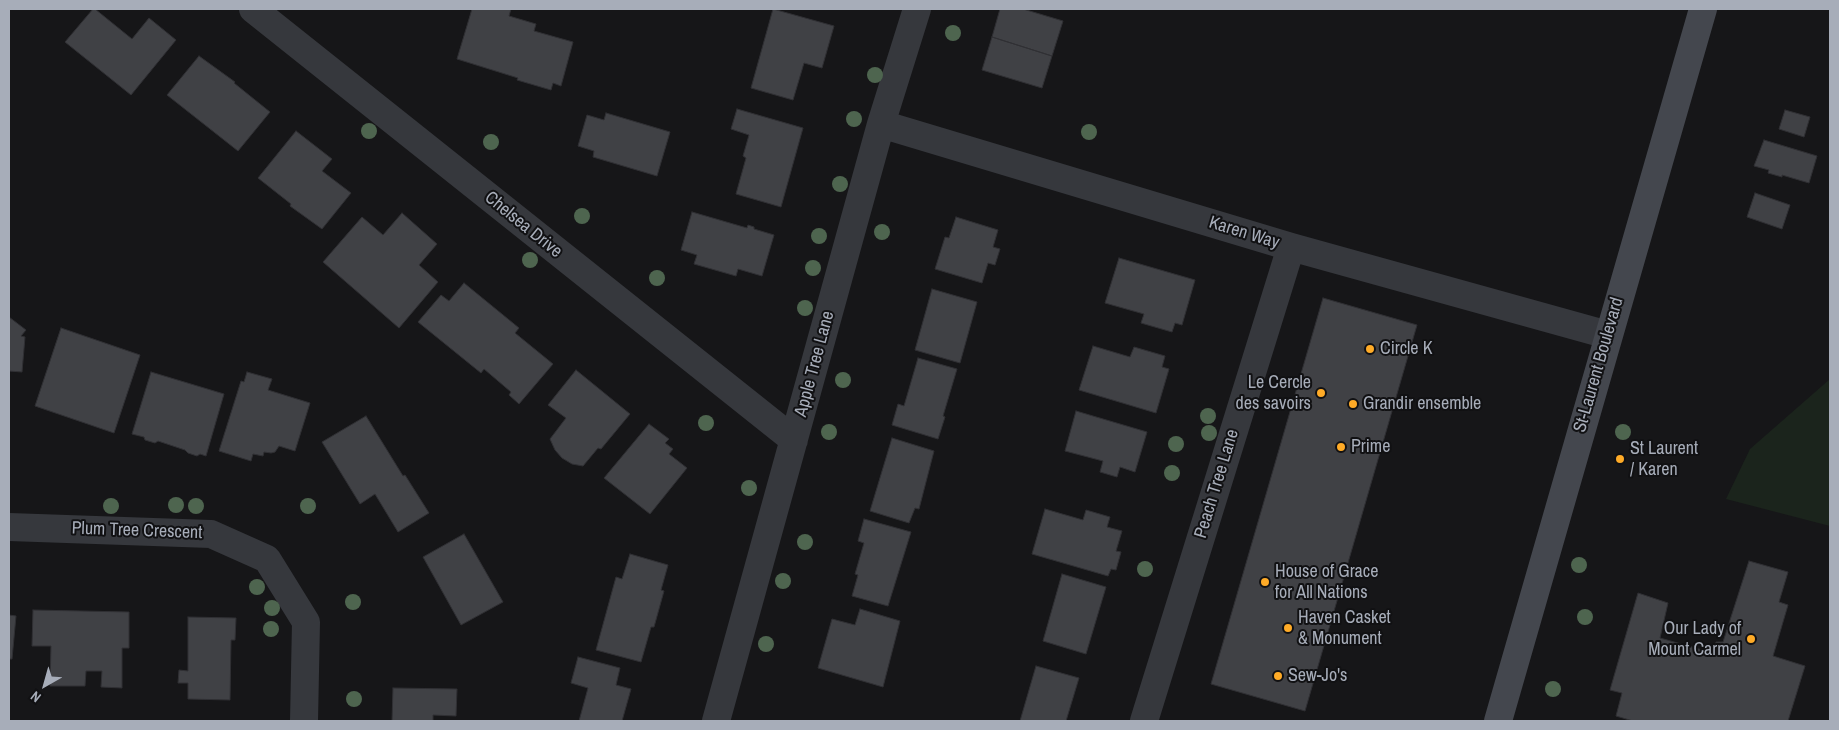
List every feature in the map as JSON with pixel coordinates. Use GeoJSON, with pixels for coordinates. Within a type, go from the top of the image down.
{"type":"FeatureCollection","features":[{"type":"Feature","properties":{"kind":"main road","name":"St-Laurent Boulevard"},"geometry":{"type":"LineString","coordinates":[[1498,721],[1703,9]]}},
{"type":"Feature","properties":{"kind":"street","name":"Chelsea Drive"},"geometry":{"type":"LineString","coordinates":[[253,9],[794,440]]}},
{"type":"Feature","properties":{"kind":"street","name":"Apple Tree Lane"},"geometry":{"type":"LineString","coordinates":[[716,721],[882,124],[917,9]]}},
{"type":"Feature","properties":{"kind":"street","name":"Karen Way"},"geometry":{"type":"LineString","coordinates":[[882,124],[1291,247],[1608,335]]}},
{"type":"Feature","properties":{"kind":"street","name":"Peach Tree Lane"},"geometry":{"type":"LineString","coordinates":[[1144,721],[1291,247]]}},
{"type":"Feature","properties":{"kind":"street","name":"Plum Tree Crescent"},"geometry":{"type":"LineString","coordinates":[[9,527],[211,534],[267,559],[306,622],[304,721]]}},
{"type":"Feature","properties":{"kind":"shaded area"},"geometry":{"type":"Polygon","coordinates":[[[1830,379],[1830,526],[1726,499],[1750,449],[1830,379]]]}},
{"type":"Feature","properties":{"kind":"building"},"geometry":{"type":"Polygon","coordinates":[[[93,9],[132,39],[149,18],[176,40],[131,95],[65,42],[93,9]]]}},
{"type":"Feature","properties":{"kind":"building"},"geometry":{"type":"Polygon","coordinates":[[[472,9],[511,9],[509,16],[536,24],[534,31],[573,42],[561,86],[553,83],[551,90],[457,59],[472,9]]]}},
{"type":"Feature","properties":{"kind":"building"},"geometry":{"type":"Polygon","coordinates":[[[773,9],[834,26],[822,68],[804,63],[793,100],[751,88],[773,9]]]}},
{"type":"Feature","properties":{"kind":"building"},"geometry":{"type":"Polygon","coordinates":[[[1000,9],[1023,9],[1063,21],[1052,56],[992,37],[1000,9]]]}},
{"type":"Feature","properties":{"kind":"building"},"geometry":{"type":"Polygon","coordinates":[[[992,37],[1052,56],[1042,88],[982,70],[992,37]]]}},
{"type":"Feature","properties":{"kind":"building"},"geometry":{"type":"Polygon","coordinates":[[[199,56],[235,82],[270,112],[238,151],[167,95],[199,56]]]}},
{"type":"Feature","properties":{"kind":"building"},"geometry":{"type":"Polygon","coordinates":[[[737,109],[803,128],[781,207],[736,194],[746,158],[743,156],[749,135],[731,129],[737,109]]]}},
{"type":"Feature","properties":{"kind":"building"},"geometry":{"type":"Polygon","coordinates":[[[1785,110],[1810,117],[1804,137],[1779,129],[1785,110]]]}},
{"type":"Feature","properties":{"kind":"building"},"geometry":{"type":"Polygon","coordinates":[[[606,113],[670,132],[657,176],[593,157],[594,151],[578,146],[587,115],[604,120],[606,113]]]}},
{"type":"Feature","properties":{"kind":"building"},"geometry":{"type":"Polygon","coordinates":[[[296,131],[332,159],[322,171],[351,193],[322,229],[290,206],[291,204],[258,178],[296,131]]]}},
{"type":"Feature","properties":{"kind":"building"},"geometry":{"type":"Polygon","coordinates":[[[1764,140],[1817,156],[1809,183],[1768,173],[1769,170],[1754,166],[1764,140]]]}},
{"type":"Feature","properties":{"kind":"building"},"geometry":{"type":"Polygon","coordinates":[[[1755,193],[1790,205],[1782,229],[1747,217],[1755,193]]]}},
{"type":"Feature","properties":{"kind":"building"},"geometry":{"type":"Polygon","coordinates":[[[692,212],[747,228],[748,225],[754,227],[754,229],[774,235],[762,276],[738,269],[736,276],[694,264],[697,255],[681,250],[692,212]]]}},
{"type":"Feature","properties":{"kind":"building"},"geometry":{"type":"Polygon","coordinates":[[[402,213],[437,244],[419,265],[438,282],[399,328],[323,262],[362,217],[383,235],[402,213]]]}},
{"type":"Feature","properties":{"kind":"building"},"geometry":{"type":"Polygon","coordinates":[[[956,217],[998,230],[993,247],[1000,249],[995,265],[988,263],[982,283],[935,269],[945,237],[949,238],[956,217]]]}},
{"type":"Feature","properties":{"kind":"building"},"geometry":{"type":"Polygon","coordinates":[[[1119,258],[1195,280],[1182,325],[1175,323],[1172,332],[1141,323],[1144,314],[1105,303],[1119,258]]]}},
{"type":"Feature","properties":{"kind":"building"},"geometry":{"type":"Polygon","coordinates":[[[464,283],[519,328],[515,333],[553,364],[519,404],[509,395],[511,392],[484,369],[481,373],[418,322],[441,295],[449,301],[464,283]]]}},
{"type":"Feature","properties":{"kind":"building"},"geometry":{"type":"Polygon","coordinates":[[[932,289],[977,302],[960,363],[915,350],[932,289]]]}},
{"type":"Feature","properties":{"kind":"building"},"geometry":{"type":"Polygon","coordinates":[[[1323,298],[1417,325],[1305,711],[1211,684],[1323,298]]]}},
{"type":"Feature","properties":{"kind":"building"},"geometry":{"type":"Polygon","coordinates":[[[9,317],[26,330],[21,336],[25,337],[22,372],[9,371],[9,317]]]}},
{"type":"Feature","properties":{"kind":"building"},"geometry":{"type":"Polygon","coordinates":[[[61,328],[140,355],[114,433],[35,406],[61,328]]]}},
{"type":"Feature","properties":{"kind":"building"},"geometry":{"type":"Polygon","coordinates":[[[1093,346],[1130,357],[1134,347],[1165,356],[1162,367],[1169,369],[1156,413],[1079,390],[1093,346]]]}},
{"type":"Feature","properties":{"kind":"building"},"geometry":{"type":"Polygon","coordinates":[[[918,358],[957,369],[938,439],[892,425],[898,404],[904,406],[918,358]]]}},
{"type":"Feature","properties":{"kind":"building"},"geometry":{"type":"Polygon","coordinates":[[[576,370],[630,414],[601,449],[598,448],[583,466],[572,464],[562,458],[555,450],[550,439],[566,418],[548,405],[576,370]]]}},
{"type":"Feature","properties":{"kind":"building"},"geometry":{"type":"Polygon","coordinates":[[[151,372],[224,394],[206,456],[200,454],[197,456],[185,450],[158,441],[155,443],[145,440],[144,437],[132,434],[151,372]]]}},
{"type":"Feature","properties":{"kind":"building"},"geometry":{"type":"Polygon","coordinates":[[[247,372],[272,379],[268,390],[310,403],[295,451],[279,446],[275,452],[264,452],[263,456],[253,454],[251,461],[219,451],[241,381],[244,382],[247,372]]]}},
{"type":"Feature","properties":{"kind":"building"},"geometry":{"type":"Polygon","coordinates":[[[1076,411],[1147,432],[1135,472],[1120,467],[1117,477],[1100,472],[1103,461],[1065,451],[1076,411]]]}},
{"type":"Feature","properties":{"kind":"building"},"geometry":{"type":"Polygon","coordinates":[[[366,416],[403,476],[405,475],[429,513],[398,532],[375,494],[360,504],[322,442],[366,416]]]}},
{"type":"Feature","properties":{"kind":"building"},"geometry":{"type":"Polygon","coordinates":[[[649,424],[669,439],[665,443],[673,449],[669,454],[687,468],[650,514],[604,478],[649,424]]]}},
{"type":"Feature","properties":{"kind":"building"},"geometry":{"type":"Polygon","coordinates":[[[892,438],[934,451],[919,509],[915,508],[909,523],[870,511],[892,438]]]}},
{"type":"Feature","properties":{"kind":"building"},"geometry":{"type":"Polygon","coordinates":[[[1045,509],[1083,520],[1086,510],[1110,517],[1107,527],[1122,531],[1116,551],[1121,552],[1116,570],[1111,569],[1108,576],[1032,554],[1045,509]]]}},
{"type":"Feature","properties":{"kind":"building"},"geometry":{"type":"Polygon","coordinates":[[[864,519],[911,532],[888,606],[852,596],[858,575],[855,574],[864,543],[858,541],[864,519]]]}},
{"type":"Feature","properties":{"kind":"building"},"geometry":{"type":"Polygon","coordinates":[[[464,534],[503,602],[461,625],[423,557],[464,534]]]}},
{"type":"Feature","properties":{"kind":"building"},"geometry":{"type":"Polygon","coordinates":[[[630,554],[668,565],[661,590],[664,591],[654,627],[651,627],[641,662],[596,650],[616,577],[622,579],[630,554]]]}},
{"type":"Feature","properties":{"kind":"building","name":"Our Lady of Mount Carmel"},"geometry":{"type":"Polygon","coordinates":[[[1749,561],[1788,572],[1779,602],[1788,605],[1773,656],[1805,666],[1788,721],[1633,721],[1616,716],[1622,693],[1610,690],[1638,593],[1668,603],[1660,638],[1713,653],[1716,642],[1723,642],[1749,561]]]}},
{"type":"Feature","properties":{"kind":"building"},"geometry":{"type":"Polygon","coordinates":[[[1062,574],[1106,587],[1086,654],[1043,641],[1062,574]]]}},
{"type":"Feature","properties":{"kind":"building"},"geometry":{"type":"Polygon","coordinates":[[[860,609],[900,621],[883,687],[818,668],[832,619],[855,625],[860,609]]]}},
{"type":"Feature","properties":{"kind":"building"},"geometry":{"type":"Polygon","coordinates":[[[33,610],[129,612],[129,648],[122,648],[122,688],[101,687],[102,671],[86,671],[85,686],[50,686],[51,646],[32,646],[33,610]]]}},
{"type":"Feature","properties":{"kind":"building"},"geometry":{"type":"Polygon","coordinates":[[[9,615],[16,616],[12,659],[9,659],[9,615]]]}},
{"type":"Feature","properties":{"kind":"building"},"geometry":{"type":"Polygon","coordinates":[[[188,617],[236,618],[235,640],[231,640],[230,700],[188,699],[188,683],[178,683],[179,670],[188,671],[188,617]]]}},
{"type":"Feature","properties":{"kind":"building"},"geometry":{"type":"Polygon","coordinates":[[[578,657],[620,668],[616,685],[631,689],[622,721],[579,721],[588,688],[571,683],[578,657]]]}},
{"type":"Feature","properties":{"kind":"building"},"geometry":{"type":"Polygon","coordinates":[[[1036,666],[1079,678],[1066,721],[1020,721],[1036,666]]]}},
{"type":"Feature","properties":{"kind":"building"},"geometry":{"type":"Polygon","coordinates":[[[393,688],[457,689],[456,716],[433,715],[433,721],[392,721],[393,688]]]}},
{"type":"Feature","properties":{"kind":"place","name":"Circle K"},"geometry":{"type":"Point","coordinates":[1370,349]}},
{"type":"Feature","properties":{"kind":"place","name":"Le Cercle des savoirs"},"geometry":{"type":"Point","coordinates":[1321,393]}},
{"type":"Feature","properties":{"kind":"place","name":"Grandir ensemble"},"geometry":{"type":"Point","coordinates":[1353,404]}},
{"type":"Feature","properties":{"kind":"place","name":"Prime"},"geometry":{"type":"Point","coordinates":[1341,447]}},
{"type":"Feature","properties":{"kind":"place","name":"St Laurent / Karen"},"geometry":{"type":"Point","coordinates":[1620,459]}},
{"type":"Feature","properties":{"kind":"place","name":"House of Grace for All Nations"},"geometry":{"type":"Point","coordinates":[1265,582]}},
{"type":"Feature","properties":{"kind":"place","name":"Haven Casket & Monument"},"geometry":{"type":"Point","coordinates":[1288,628]}},
{"type":"Feature","properties":{"kind":"place","name":"Our Lady of Mount Carmel"},"geometry":{"type":"Point","coordinates":[1751,639]}},
{"type":"Feature","properties":{"kind":"place","name":"Sew-Jo's"},"geometry":{"type":"Point","coordinates":[1278,676]}}]}
